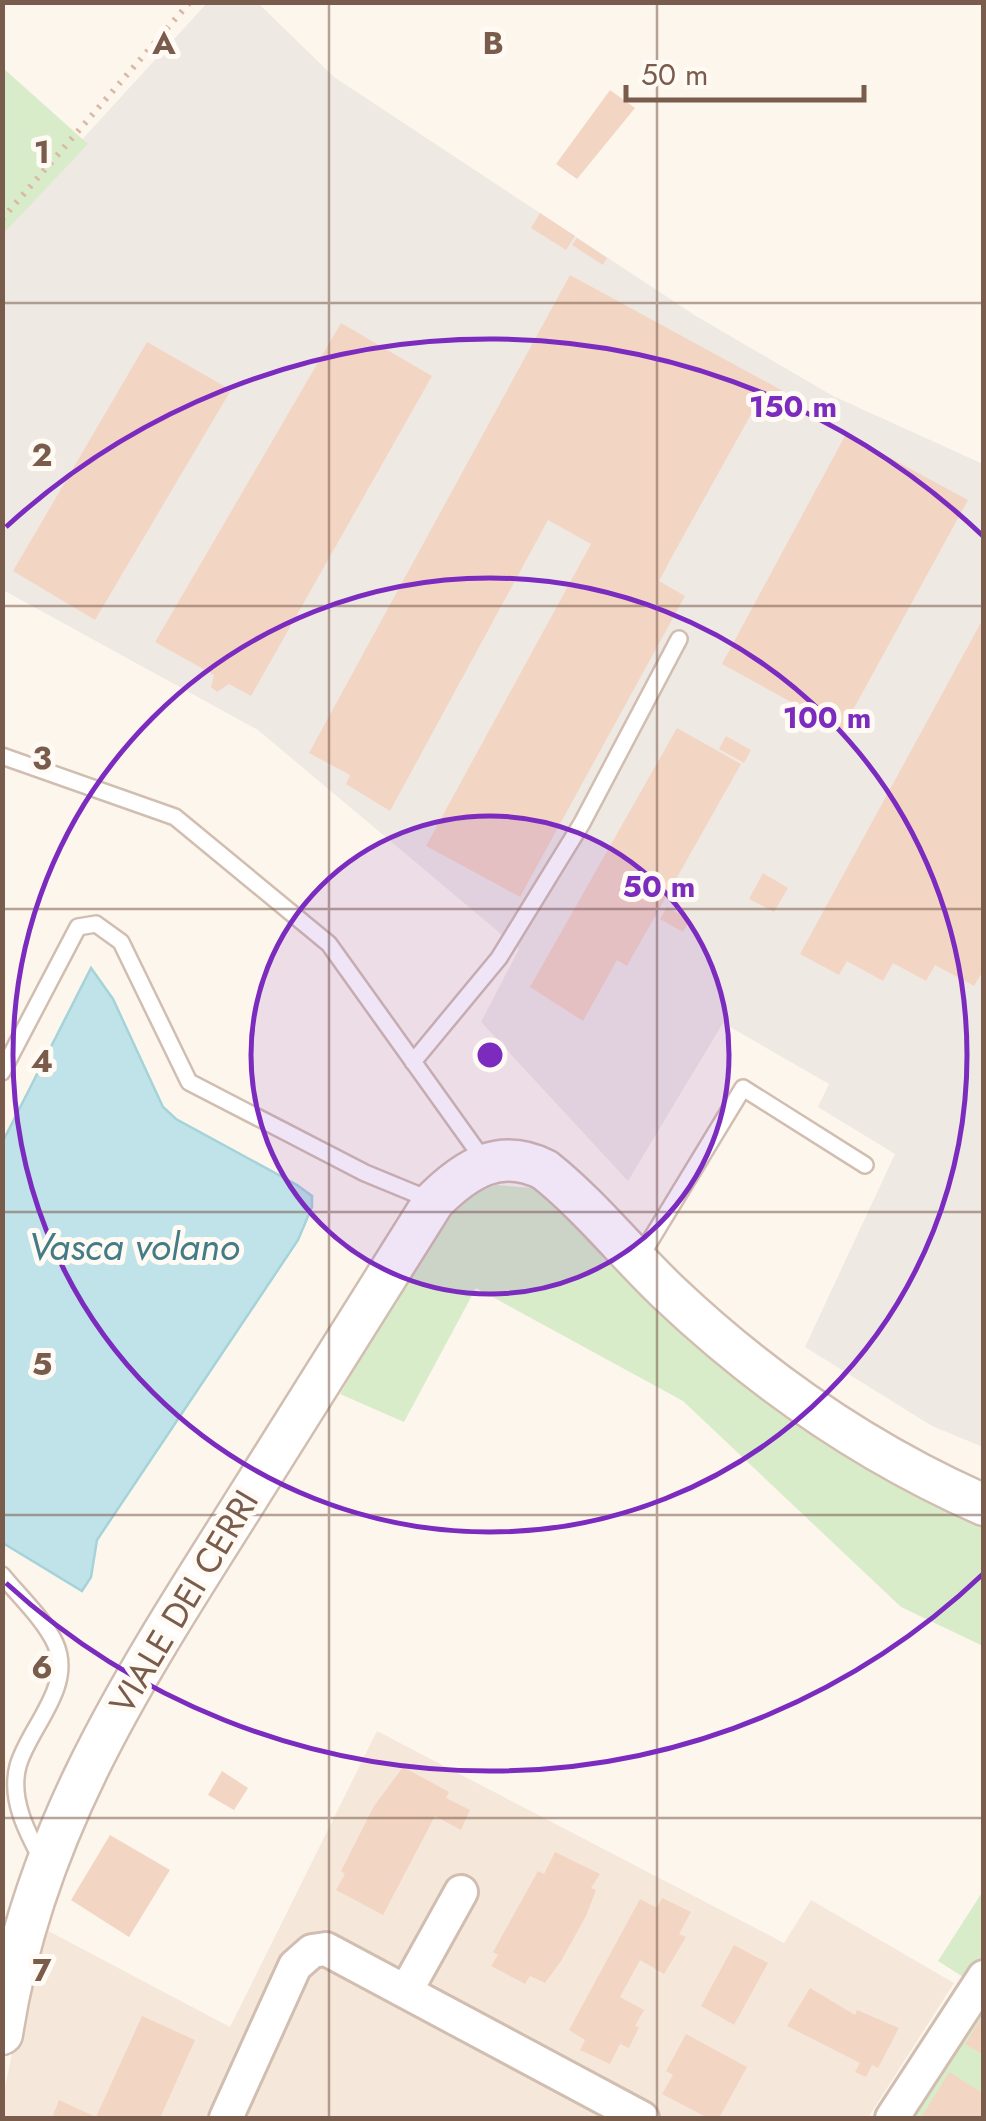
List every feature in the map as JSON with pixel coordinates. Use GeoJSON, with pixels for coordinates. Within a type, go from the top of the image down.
{"type":"FeatureCollection","features":[{"type":"Feature","properties":{"kind":"street"},"geometry":{"type":"LineString","coordinates":[[485,1162],[516,1160],[544,1170],[730,1349],[796,1399],[897,1463],[984,1505]]}},
{"type":"Feature","properties":{"kind":"street","name":"VIALE DEI CERRI"},"geometry":{"type":"LineString","coordinates":[[2,2034],[24,1921],[44,1864],[68,1805],[121,1700],[434,1201],[454,1181],[485,1162]]}},
{"type":"Feature","properties":{"kind":"street"},"geometry":{"type":"LineString","coordinates":[[406,1991],[461,1892]]}},
{"type":"Feature","properties":{"kind":"street"},"geometry":{"type":"LineString","coordinates":[[226,2118],[302,1958],[326,1949],[642,2118]]}},
{"type":"Feature","properties":{"kind":"street"},"geometry":{"type":"LineString","coordinates":[[892,2118],[984,1976]]}},
{"type":"Feature","properties":{"kind":"lane"},"geometry":{"type":"LineString","coordinates":[[414,1062],[498,958],[582,824],[679,639]]}},
{"type":"Feature","properties":{"kind":"lane"},"geometry":{"type":"LineString","coordinates":[[2,756],[174,817],[329,944],[485,1162]]}},
{"type":"Feature","properties":{"kind":"lane"},"geometry":{"type":"LineString","coordinates":[[2,1072],[78,926],[96,924],[121,942],[189,1082],[365,1173],[434,1201]]}},
{"type":"Feature","properties":{"kind":"lane"},"geometry":{"type":"LineString","coordinates":[[637,1262],[743,1088],[865,1165]]}},
{"type":"Feature","properties":{"kind":"lane"},"geometry":{"type":"LineString","coordinates":[[2,1575],[54,1641],[59,1657],[56,1688],[17,1768],[16,1795],[26,1830],[44,1864]]}},
{"type":"Feature","properties":{"kind":"path"},"geometry":{"type":"LineString","coordinates":[[2,219],[190,2]]}},
{"type":"Feature","properties":{"kind":"shaded area"},"geometry":{"type":"Polygon","coordinates":[[[207,3],[258,3],[334,77],[696,316],[833,396],[983,464],[983,1447],[932,1426],[805,1347],[895,1154],[818,1107],[829,1084],[723,1023],[628,1181],[481,1022],[519,949],[258,730],[3,590],[2,227],[207,3]]]}},
{"type":"Feature","properties":{"kind":"shaded area"},"geometry":{"type":"Polygon","coordinates":[[[377,1731],[784,1943],[811,1900],[954,1983],[868,2118],[3,2118],[3,2096],[39,1926],[230,2027],[377,1731]]]}},
{"type":"Feature","properties":{"kind":"green space"},"geometry":{"type":"Polygon","coordinates":[[[3,68],[88,144],[3,234],[3,68]]]}},
{"type":"Feature","properties":{"kind":"green space"},"geometry":{"type":"Polygon","coordinates":[[[497,1185],[534,1188],[720,1361],[864,1465],[983,1527],[983,1646],[901,1607],[683,1401],[476,1288],[404,1422],[340,1394],[441,1218],[466,1195],[497,1185]]]}},
{"type":"Feature","properties":{"kind":"green space"},"geometry":{"type":"Polygon","coordinates":[[[983,1891],[983,2118],[878,2118],[968,1980],[938,1961],[983,1891]]]}},
{"type":"Feature","properties":{"kind":"water","name":"Vasca volano"},"geometry":{"type":"Polygon","coordinates":[[[91,968],[113,999],[163,1107],[176,1119],[297,1185],[312,1196],[312,1207],[298,1240],[97,1540],[91,1577],[82,1591],[3,1543],[3,1141],[91,968]]]}},
{"type":"Feature","properties":{"kind":"building"},"geometry":{"type":"Polygon","coordinates":[[[610,90],[635,108],[577,179],[556,164],[610,90]]]}},
{"type":"Feature","properties":{"kind":"building"},"geometry":{"type":"Polygon","coordinates":[[[540,213],[575,236],[566,250],[531,228],[540,213]]]}},
{"type":"Feature","properties":{"kind":"building"},"geometry":{"type":"Polygon","coordinates":[[[577,238],[607,258],[603,265],[572,245],[577,238]]]}},
{"type":"Feature","properties":{"kind":"building"},"geometry":{"type":"Polygon","coordinates":[[[570,275],[794,397],[780,422],[754,409],[674,553],[659,581],[685,596],[520,897],[426,846],[591,544],[548,520],[390,811],[346,784],[350,775],[309,753],[570,275]]]}},
{"type":"Feature","properties":{"kind":"building"},"geometry":{"type":"Polygon","coordinates":[[[341,323],[432,376],[251,696],[229,684],[217,692],[211,687],[214,675],[155,642],[341,323]]]}},
{"type":"Feature","properties":{"kind":"building"},"geometry":{"type":"Polygon","coordinates":[[[147,342],[231,390],[95,620],[13,571],[147,342]]]}},
{"type":"Feature","properties":{"kind":"building"},"geometry":{"type":"Polygon","coordinates":[[[846,434],[968,500],[842,730],[722,664],[846,434]]]}},
{"type":"Feature","properties":{"kind":"building"},"geometry":{"type":"Polygon","coordinates":[[[984,617],[984,969],[974,986],[935,965],[926,981],[893,963],[883,981],[847,961],[839,975],[800,954],[984,617]]]}},
{"type":"Feature","properties":{"kind":"building"},"geometry":{"type":"Polygon","coordinates":[[[677,728],[741,764],[627,966],[617,960],[583,1021],[530,987],[677,728]]]}},
{"type":"Feature","properties":{"kind":"building"},"geometry":{"type":"Polygon","coordinates":[[[726,736],[751,750],[744,763],[719,749],[726,736]]]}},
{"type":"Feature","properties":{"kind":"building"},"geometry":{"type":"Polygon","coordinates":[[[763,873],[788,888],[774,912],[749,899],[763,873]]]}},
{"type":"Feature","properties":{"kind":"building"},"geometry":{"type":"Polygon","coordinates":[[[667,907],[690,920],[683,932],[660,919],[667,907]]]}},
{"type":"Feature","properties":{"kind":"building"},"geometry":{"type":"Polygon","coordinates":[[[403,1767],[449,1792],[446,1798],[470,1810],[461,1830],[435,1816],[383,1915],[336,1890],[345,1874],[341,1871],[374,1806],[403,1767]]]}},
{"type":"Feature","properties":{"kind":"building"},"geometry":{"type":"Polygon","coordinates":[[[222,1771],[248,1788],[234,1810],[208,1795],[222,1771]]]}},
{"type":"Feature","properties":{"kind":"building"},"geometry":{"type":"Polygon","coordinates":[[[110,1835],[170,1870],[129,1937],[71,1900],[110,1835]]]}},
{"type":"Feature","properties":{"kind":"building"},"geometry":{"type":"Polygon","coordinates":[[[555,1852],[600,1874],[591,1888],[596,1890],[586,1916],[561,1961],[545,1983],[530,1976],[525,1984],[491,1966],[498,1955],[493,1952],[538,1871],[544,1874],[555,1852]]]}},
{"type":"Feature","properties":{"kind":"building"},"geometry":{"type":"Polygon","coordinates":[[[662,1898],[691,1912],[679,1934],[686,1937],[664,1974],[640,1960],[620,1997],[644,2010],[629,2048],[620,2044],[610,2064],[580,2050],[585,2040],[569,2030],[640,1899],[657,1908],[662,1898]]]}},
{"type":"Feature","properties":{"kind":"building"},"geometry":{"type":"Polygon","coordinates":[[[734,1945],[768,1963],[734,2025],[701,2006],[734,1945]]]}},
{"type":"Feature","properties":{"kind":"building"},"geometry":{"type":"Polygon","coordinates":[[[810,1988],[855,2015],[857,2010],[899,2028],[878,2068],[872,2065],[866,2077],[855,2072],[860,2063],[787,2026],[810,1988]]]}},
{"type":"Feature","properties":{"kind":"building"},"geometry":{"type":"Polygon","coordinates":[[[984,2014],[984,2055],[965,2044],[984,2014]]]}},
{"type":"Feature","properties":{"kind":"building"},"geometry":{"type":"Polygon","coordinates":[[[142,2016],[195,2040],[160,2118],[52,2118],[59,2100],[96,2117],[142,2016]]]}},
{"type":"Feature","properties":{"kind":"building"},"geometry":{"type":"Polygon","coordinates":[[[686,2034],[747,2067],[719,2118],[708,2118],[662,2094],[673,2075],[666,2071],[686,2034]]]}},
{"type":"Feature","properties":{"kind":"building"},"geometry":{"type":"Polygon","coordinates":[[[949,2072],[984,2094],[984,2118],[921,2118],[949,2072]]]}}]}
